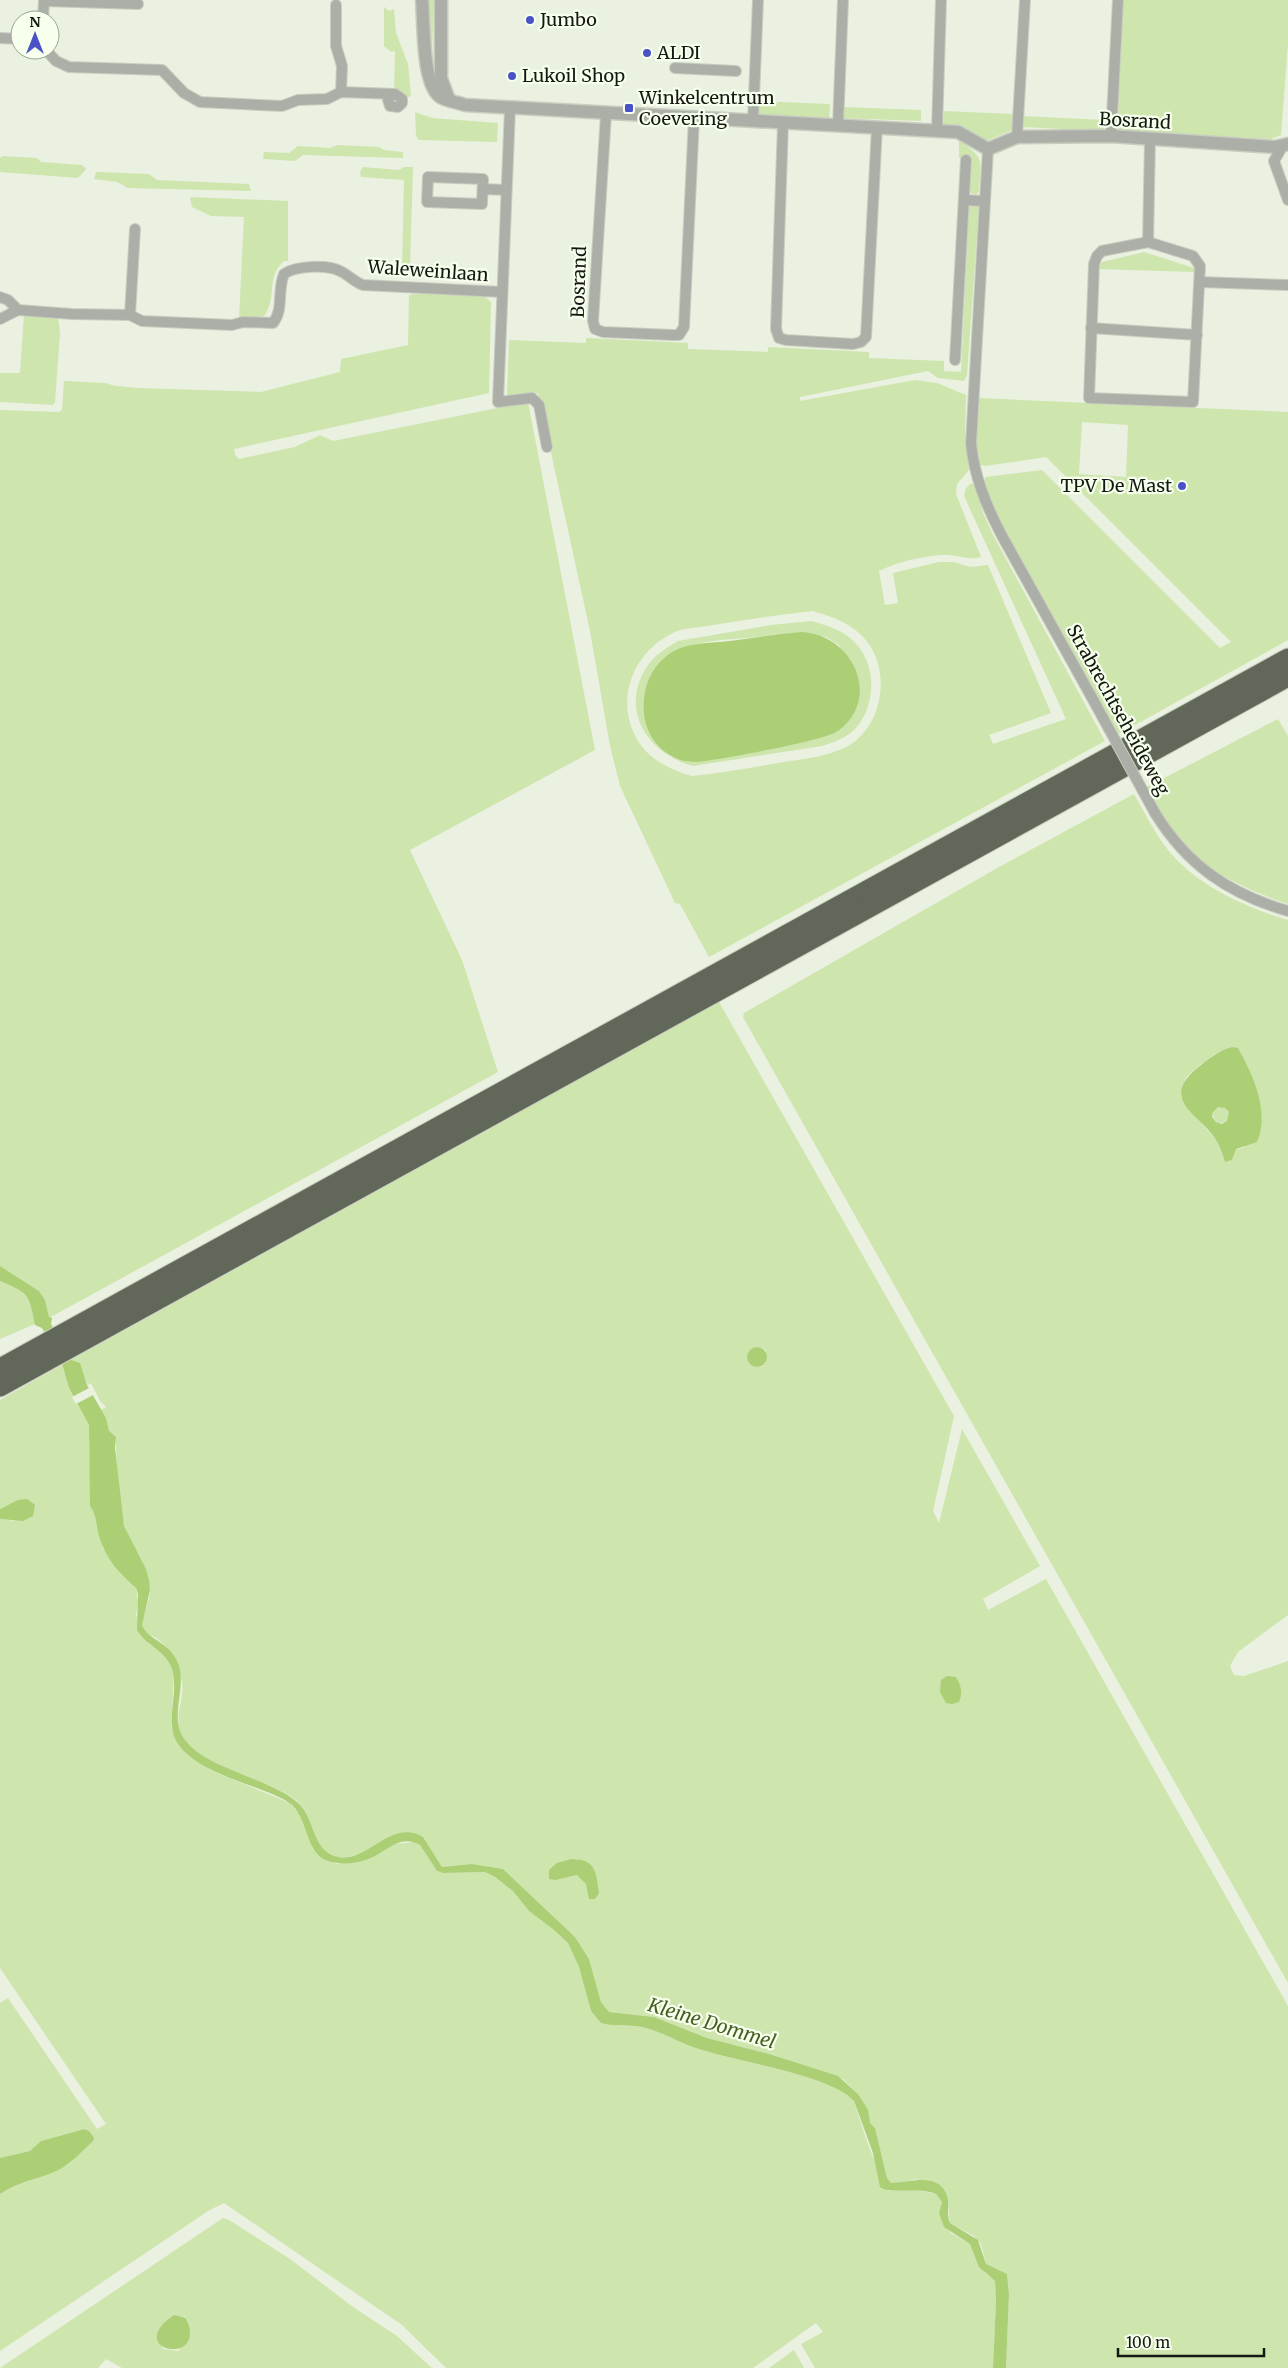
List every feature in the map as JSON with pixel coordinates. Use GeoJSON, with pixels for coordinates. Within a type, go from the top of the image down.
{"type":"FeatureCollection","features":[{"type":"Feature","properties":{"kind":"highway"},"geometry":{"type":"LineString","coordinates":[[0,1387],[57,1346],[1288,658]]}},
{"type":"Feature","properties":{"kind":"highway"},"geometry":{"type":"LineString","coordinates":[[0,1368],[57,1346],[1288,677]]}},
{"type":"Feature","properties":{"kind":"highway"},"geometry":{"type":"LineString","coordinates":[[0,1358],[57,1346]]}},
{"type":"Feature","properties":{"kind":"street"},"geometry":{"type":"LineString","coordinates":[[44,0],[138,4]]}},
{"type":"Feature","properties":{"kind":"street"},"geometry":{"type":"LineString","coordinates":[[422,0],[426,60],[433,89],[440,97],[465,105],[510,109],[958,132],[988,149],[984,201],[964,200]]}},
{"type":"Feature","properties":{"kind":"street"},"geometry":{"type":"LineString","coordinates":[[441,0],[441,78],[450,100]]}},
{"type":"Feature","properties":{"kind":"street"},"geometry":{"type":"LineString","coordinates":[[753,121],[758,0]]}},
{"type":"Feature","properties":{"kind":"street"},"geometry":{"type":"LineString","coordinates":[[838,125],[843,0]]}},
{"type":"Feature","properties":{"kind":"street"},"geometry":{"type":"LineString","coordinates":[[937,130],[941,0]]}},
{"type":"Feature","properties":{"kind":"street"},"geometry":{"type":"LineString","coordinates":[[1017,137],[1025,0]]}},
{"type":"Feature","properties":{"kind":"street"},"geometry":{"type":"LineString","coordinates":[[1111,136],[1118,0]]}},
{"type":"Feature","properties":{"kind":"street"},"geometry":{"type":"LineString","coordinates":[[336,5],[336,46],[342,66],[341,92]]}},
{"type":"Feature","properties":{"kind":"street"},"geometry":{"type":"LineString","coordinates":[[56,60],[69,66],[162,70],[184,93],[200,102],[282,106],[298,100],[327,99],[341,92],[391,95]]}},
{"type":"Feature","properties":{"kind":"street"},"geometry":{"type":"LineString","coordinates":[[675,68],[736,71]]}},
{"type":"Feature","properties":{"kind":"street"},"geometry":{"type":"LineString","coordinates":[[510,109],[498,402],[532,398],[539,405],[547,447]]}},
{"type":"Feature","properties":{"kind":"street","name":"Bosrand"},"geometry":{"type":"LineString","coordinates":[[606,114],[593,321],[595,329],[603,332],[679,335],[684,327],[694,118]]}},
{"type":"Feature","properties":{"kind":"street"},"geometry":{"type":"LineString","coordinates":[[783,122],[776,329],[779,338],[786,340],[854,344],[861,342],[866,336],[876,127]]}},
{"type":"Feature","properties":{"kind":"street","name":"Bosrand"},"geometry":{"type":"LineString","coordinates":[[988,149],[1017,137],[1111,136],[1285,145]]}},
{"type":"Feature","properties":{"kind":"street"},"geometry":{"type":"LineString","coordinates":[[1148,242],[1150,139]]}},
{"type":"Feature","properties":{"kind":"street","name":"Bosrand"},"geometry":{"type":"LineString","coordinates":[[1285,145],[1274,160],[1288,200]]}},
{"type":"Feature","properties":{"kind":"street"},"geometry":{"type":"LineString","coordinates":[[956,360],[966,160]]}},
{"type":"Feature","properties":{"kind":"street"},"geometry":{"type":"LineString","coordinates":[[428,177],[483,179],[482,189],[482,204],[427,202],[428,177]]}},
{"type":"Feature","properties":{"kind":"street"},"geometry":{"type":"LineString","coordinates":[[482,189],[506,190]]}},
{"type":"Feature","properties":{"kind":"street","name":"Strabrechtseheideweg"},"geometry":{"type":"LineString","coordinates":[[984,201],[971,443],[975,473],[987,507],[1155,813],[1174,842],[1208,874],[1239,892],[1288,910]]}},
{"type":"Feature","properties":{"kind":"street"},"geometry":{"type":"LineString","coordinates":[[130,315],[135,229]]}},
{"type":"Feature","properties":{"kind":"street"},"geometry":{"type":"LineString","coordinates":[[1148,242],[1193,256],[1200,266],[1200,282],[1193,402],[1088,398],[1094,264],[1097,256],[1102,251],[1148,242]]}},
{"type":"Feature","properties":{"kind":"street","name":"Waleweinlaan"},"geometry":{"type":"LineString","coordinates":[[18,310],[72,314],[130,315],[142,321],[232,325],[243,322],[273,323],[278,316],[280,283],[284,274],[298,267],[341,271],[354,282],[363,285],[502,292]]}},
{"type":"Feature","properties":{"kind":"street"},"geometry":{"type":"LineString","coordinates":[[1200,282],[1288,285]]}},
{"type":"Feature","properties":{"kind":"street"},"geometry":{"type":"LineString","coordinates":[[0,297],[8,300],[18,310],[0,319]]}},
{"type":"Feature","properties":{"kind":"street"},"geometry":{"type":"LineString","coordinates":[[1091,328],[1197,335]]}},
{"type":"Feature","properties":{"kind":"shaded area"},"geometry":{"type":"Polygon","coordinates":[[[426,0],[434,0],[432,51],[430,53],[426,0]]]}},
{"type":"Feature","properties":{"kind":"shaded area"},"geometry":{"type":"Polygon","coordinates":[[[1122,0],[1288,0],[1288,44],[1281,135],[1271,139],[1121,131],[1115,127],[1122,0]]]}},
{"type":"Feature","properties":{"kind":"shaded area"},"geometry":{"type":"Polygon","coordinates":[[[384,7],[389,11],[394,9],[396,33],[408,64],[411,96],[405,99],[402,92],[394,90],[395,51],[391,52],[384,46],[384,7]]]}},
{"type":"Feature","properties":{"kind":"shaded area"},"geometry":{"type":"Polygon","coordinates":[[[758,101],[830,104],[829,119],[757,115],[758,101]]]}},
{"type":"Feature","properties":{"kind":"shaded area"},"geometry":{"type":"Polygon","coordinates":[[[843,107],[921,110],[921,121],[842,118],[843,107]]]}},
{"type":"Feature","properties":{"kind":"shaded area"},"geometry":{"type":"Polygon","coordinates":[[[944,111],[1013,114],[1012,130],[986,141],[961,125],[943,125],[944,111]]]}},
{"type":"Feature","properties":{"kind":"shaded area"},"geometry":{"type":"Polygon","coordinates":[[[415,112],[432,118],[498,123],[497,142],[419,140],[416,136],[415,112]]]}},
{"type":"Feature","properties":{"kind":"shaded area"},"geometry":{"type":"Polygon","coordinates":[[[1022,116],[1104,120],[1104,131],[1021,127],[1022,116]]]}},
{"type":"Feature","properties":{"kind":"shaded area"},"geometry":{"type":"Polygon","coordinates":[[[959,140],[974,152],[980,161],[979,191],[976,195],[969,192],[971,159],[959,158],[959,140]]]}},
{"type":"Feature","properties":{"kind":"shaded area"},"geometry":{"type":"Polygon","coordinates":[[[337,145],[379,147],[384,150],[403,152],[403,158],[303,155],[295,161],[263,159],[264,152],[289,153],[298,146],[330,148],[337,145]]]}},
{"type":"Feature","properties":{"kind":"shaded area"},"geometry":{"type":"Polygon","coordinates":[[[3,156],[37,158],[41,162],[82,165],[86,169],[78,178],[0,172],[0,158],[3,156]]]}},
{"type":"Feature","properties":{"kind":"shaded area"},"geometry":{"type":"Polygon","coordinates":[[[363,167],[399,170],[404,167],[413,167],[410,268],[402,269],[404,180],[361,177],[360,172],[363,167]]]}},
{"type":"Feature","properties":{"kind":"shaded area"},"geometry":{"type":"Polygon","coordinates":[[[96,172],[149,174],[157,180],[249,184],[251,191],[128,188],[117,182],[94,179],[96,172]]]}},
{"type":"Feature","properties":{"kind":"shaded area"},"geometry":{"type":"Polygon","coordinates":[[[190,197],[288,201],[288,261],[284,261],[278,267],[273,281],[268,309],[264,316],[239,319],[244,217],[211,216],[192,207],[190,197]]]}},
{"type":"Feature","properties":{"kind":"shaded area"},"geometry":{"type":"Polygon","coordinates":[[[972,203],[978,204],[979,207],[967,375],[964,381],[938,378],[928,371],[800,397],[800,401],[915,380],[937,383],[966,395],[965,433],[969,470],[957,484],[956,494],[981,557],[972,558],[948,555],[918,558],[879,571],[885,605],[898,603],[893,573],[939,562],[954,562],[970,567],[988,565],[1051,713],[989,735],[993,744],[1066,719],[964,496],[967,487],[975,483],[983,513],[993,535],[1105,741],[709,957],[680,904],[675,903],[620,786],[610,746],[590,631],[538,393],[517,398],[507,394],[509,340],[586,343],[586,338],[688,343],[688,349],[768,352],[768,347],[869,352],[869,358],[944,361],[944,371],[961,372],[969,207],[972,203]],[[813,611],[685,629],[677,631],[658,642],[645,654],[636,668],[627,700],[628,717],[634,733],[643,748],[666,766],[692,776],[832,753],[848,746],[860,737],[876,712],[880,697],[881,681],[879,666],[873,652],[860,633],[835,618],[813,611]]]}},
{"type":"Feature","properties":{"kind":"shaded area"},"geometry":{"type":"Polygon","coordinates":[[[1144,252],[1194,268],[1195,272],[1097,269],[1102,262],[1144,252]]]}},
{"type":"Feature","properties":{"kind":"shaded area"},"geometry":{"type":"Polygon","coordinates":[[[427,292],[484,296],[491,302],[489,393],[234,449],[235,455],[239,459],[295,447],[320,435],[333,441],[528,402],[595,750],[410,850],[462,960],[498,1072],[49,1318],[45,1300],[39,1291],[0,1266],[0,410],[59,412],[62,410],[64,381],[105,383],[138,388],[261,392],[340,372],[341,359],[408,345],[409,295],[427,292]]]}},
{"type":"Feature","properties":{"kind":"shaded area"},"geometry":{"type":"Polygon","coordinates":[[[24,315],[58,317],[60,333],[55,402],[53,405],[0,402],[0,373],[20,373],[24,315]]]}},
{"type":"Feature","properties":{"kind":"shaded area"},"geometry":{"type":"Polygon","coordinates":[[[978,398],[1288,412],[1288,640],[1117,735],[998,520],[985,484],[985,477],[1042,470],[1220,648],[1231,642],[1046,457],[985,466],[980,465],[976,439],[978,398]],[[1082,422],[1079,474],[1126,477],[1128,425],[1082,422]]]}},
{"type":"Feature","properties":{"kind":"shaded area"},"geometry":{"type":"Polygon","coordinates":[[[812,621],[843,633],[858,646],[868,665],[871,687],[867,709],[856,728],[840,739],[822,746],[693,766],[677,760],[663,752],[643,729],[637,715],[638,684],[652,660],[664,649],[678,641],[771,625],[812,621]],[[794,633],[713,641],[693,645],[675,652],[660,664],[649,680],[645,691],[643,710],[650,733],[672,757],[837,732],[853,714],[859,690],[839,645],[826,637],[794,633]]]}},
{"type":"Feature","properties":{"kind":"shaded area"},"geometry":{"type":"Polygon","coordinates":[[[802,632],[820,636],[836,644],[848,656],[856,671],[860,686],[858,702],[851,718],[838,731],[793,745],[696,762],[678,759],[663,750],[652,738],[646,723],[643,707],[645,691],[651,675],[661,662],[674,651],[694,644],[802,632]]]}},
{"type":"Feature","properties":{"kind":"shaded area"},"geometry":{"type":"Polygon","coordinates":[[[1278,719],[1288,736],[1288,904],[1245,887],[1204,863],[1182,843],[1172,830],[1147,787],[1278,719]]]}},
{"type":"Feature","properties":{"kind":"shaded area"},"geometry":{"type":"Polygon","coordinates":[[[1134,794],[1165,846],[1190,872],[1237,901],[1288,920],[1288,1615],[1238,1652],[1230,1666],[1234,1675],[1244,1676],[1288,1661],[1288,1983],[743,1017],[744,1013],[999,867],[1134,794]],[[1227,1048],[1195,1069],[1185,1080],[1181,1097],[1189,1110],[1218,1142],[1225,1161],[1232,1160],[1236,1149],[1243,1148],[1262,1118],[1253,1082],[1238,1049],[1227,1048]]]}},
{"type":"Feature","properties":{"kind":"shaded area"},"geometry":{"type":"Polygon","coordinates":[[[719,1002],[954,1416],[933,1511],[939,1523],[962,1429],[1040,1566],[983,1599],[988,1610],[1046,1579],[1288,2006],[1288,2368],[1006,2368],[1009,2294],[1007,2274],[986,2264],[981,2244],[974,2236],[950,2223],[948,2202],[916,2179],[901,2183],[891,2183],[887,2178],[875,2128],[870,2123],[858,2094],[843,2079],[769,2054],[707,2038],[654,2017],[609,2012],[601,2002],[589,1959],[575,1937],[503,1869],[472,1864],[442,1867],[423,1837],[413,1834],[403,1834],[348,1857],[337,1857],[329,1854],[322,1848],[308,1816],[297,1801],[284,1792],[220,1765],[193,1748],[183,1737],[178,1722],[182,1690],[180,1674],[167,1648],[145,1631],[142,1625],[150,1593],[149,1580],[123,1522],[116,1440],[109,1432],[106,1418],[101,1410],[106,1407],[100,1401],[91,1383],[88,1385],[81,1369],[71,1360],[719,1002]],[[760,1347],[748,1352],[748,1362],[761,1367],[766,1363],[766,1350],[760,1347]],[[579,1859],[564,1861],[556,1880],[577,1875],[583,1880],[595,1899],[579,1859]]]}},
{"type":"Feature","properties":{"kind":"shaded area"},"geometry":{"type":"Polygon","coordinates":[[[1232,1047],[1238,1048],[1254,1082],[1261,1106],[1262,1118],[1257,1142],[1236,1149],[1232,1160],[1225,1162],[1218,1143],[1188,1108],[1183,1100],[1181,1091],[1185,1081],[1196,1069],[1213,1056],[1232,1047]],[[1218,1107],[1213,1112],[1212,1117],[1216,1122],[1222,1124],[1227,1121],[1229,1112],[1225,1108],[1218,1107]]]}},
{"type":"Feature","properties":{"kind":"shaded area"},"geometry":{"type":"Polygon","coordinates":[[[1218,1107],[1224,1107],[1229,1112],[1227,1121],[1218,1123],[1213,1118],[1213,1112],[1218,1107]]]}},
{"type":"Feature","properties":{"kind":"shaded area"},"geometry":{"type":"Polygon","coordinates":[[[0,1266],[39,1291],[45,1300],[49,1317],[52,1318],[51,1324],[71,1360],[80,1363],[87,1385],[106,1418],[109,1431],[116,1437],[115,1448],[124,1526],[146,1569],[149,1580],[150,1590],[142,1625],[149,1635],[166,1647],[176,1658],[181,1675],[178,1711],[179,1729],[192,1748],[220,1765],[269,1785],[297,1802],[308,1816],[318,1841],[329,1854],[338,1857],[349,1857],[359,1854],[400,1833],[411,1833],[423,1837],[442,1867],[472,1864],[503,1869],[575,1937],[589,1959],[601,2002],[609,2012],[654,2017],[707,2038],[769,2054],[838,2076],[858,2094],[868,2110],[870,2123],[875,2128],[887,2178],[891,2183],[923,2180],[937,2183],[943,2188],[947,2196],[950,2223],[978,2240],[986,2264],[1007,2274],[1009,2294],[1006,2368],[993,2368],[995,2281],[979,2267],[970,2244],[944,2227],[939,2213],[942,2202],[936,2194],[921,2191],[890,2190],[880,2187],[873,2153],[854,2101],[842,2092],[804,2076],[699,2049],[650,2029],[601,2023],[591,2011],[579,1967],[568,1943],[529,1911],[513,1891],[495,1877],[485,1872],[443,1873],[437,1871],[420,1845],[406,1841],[393,1845],[375,1856],[358,1862],[328,1861],[315,1851],[302,1819],[292,1805],[282,1798],[213,1771],[187,1754],[174,1736],[172,1726],[174,1683],[171,1665],[137,1630],[138,1594],[136,1588],[118,1571],[105,1552],[94,1513],[90,1506],[89,1425],[69,1388],[62,1364],[42,1328],[35,1325],[29,1301],[23,1292],[0,1281],[0,1266]]]}},
{"type":"Feature","properties":{"kind":"shaded area"},"geometry":{"type":"Polygon","coordinates":[[[0,1281],[26,1296],[32,1306],[35,1324],[0,1339],[0,1281]]]}},
{"type":"Feature","properties":{"kind":"shaded area"},"geometry":{"type":"Polygon","coordinates":[[[753,1347],[761,1347],[767,1353],[767,1361],[761,1367],[753,1367],[747,1361],[747,1353],[753,1347]]]}},
{"type":"Feature","properties":{"kind":"shaded area"},"geometry":{"type":"Polygon","coordinates":[[[62,1365],[69,1388],[89,1425],[89,1460],[99,1535],[103,1548],[136,1588],[138,1602],[136,1615],[149,1644],[165,1656],[171,1664],[174,1674],[171,1727],[178,1745],[212,1771],[290,1803],[303,1819],[313,1849],[337,1864],[383,1850],[393,1844],[415,1842],[420,1845],[437,1871],[443,1873],[485,1872],[495,1877],[513,1891],[529,1911],[568,1943],[579,1967],[591,2011],[601,2023],[650,2029],[715,2054],[804,2076],[842,2092],[854,2101],[869,2147],[888,2191],[912,2189],[936,2194],[942,2202],[939,2213],[951,2233],[970,2244],[985,2273],[995,2281],[993,2368],[815,2368],[801,2344],[823,2332],[816,2323],[753,2368],[446,2368],[402,2325],[224,2203],[208,2211],[0,2351],[0,2194],[67,2165],[76,2156],[89,2131],[84,2129],[41,2141],[30,2151],[0,2158],[0,2003],[8,1998],[97,2129],[106,2124],[0,1968],[0,1519],[15,1521],[8,1505],[0,1509],[0,1400],[62,1365]]]}},
{"type":"Feature","properties":{"kind":"shaded area"},"geometry":{"type":"Polygon","coordinates":[[[27,1499],[35,1505],[33,1516],[23,1521],[0,1519],[0,1509],[18,1500],[27,1499]]]}},
{"type":"Feature","properties":{"kind":"shaded area"},"geometry":{"type":"Polygon","coordinates":[[[947,1676],[956,1677],[959,1683],[961,1692],[959,1702],[946,1703],[940,1692],[941,1680],[947,1676]]]}},
{"type":"Feature","properties":{"kind":"shaded area"},"geometry":{"type":"Polygon","coordinates":[[[571,1859],[586,1861],[593,1868],[599,1893],[595,1899],[589,1899],[586,1884],[577,1875],[556,1880],[549,1879],[549,1870],[557,1863],[571,1859]]]}},
{"type":"Feature","properties":{"kind":"shaded area"},"geometry":{"type":"Polygon","coordinates":[[[84,2129],[89,2131],[94,2138],[93,2141],[70,2162],[54,2172],[20,2184],[0,2194],[0,2158],[30,2151],[41,2141],[84,2129]]]}},
{"type":"Feature","properties":{"kind":"shaded area"},"geometry":{"type":"Polygon","coordinates":[[[223,2218],[290,2259],[353,2307],[397,2336],[432,2368],[122,2368],[106,2359],[98,2368],[0,2368],[223,2218]],[[185,2316],[157,2335],[163,2349],[179,2351],[188,2321],[185,2316]]]}},
{"type":"Feature","properties":{"kind":"shaded area"},"geometry":{"type":"Polygon","coordinates":[[[174,2315],[186,2318],[190,2334],[186,2344],[178,2349],[169,2349],[161,2345],[157,2338],[160,2328],[174,2315]]]}},
{"type":"Feature","properties":{"kind":"shaded area"},"geometry":{"type":"Polygon","coordinates":[[[794,2350],[804,2368],[769,2368],[794,2350]]]}},
{"type":"Feature","properties":{"kind":"pier"},"geometry":{"type":"Polygon","coordinates":[[[91,1387],[95,1394],[76,1404],[72,1397],[91,1387]]]}},
{"type":"Feature","properties":{"kind":"place","name":"Jumbo"},"geometry":{"type":"Point","coordinates":[530,20]}},
{"type":"Feature","properties":{"kind":"place","name":"ALDI"},"geometry":{"type":"Point","coordinates":[647,53]}},
{"type":"Feature","properties":{"kind":"place","name":"Lukoil Shop"},"geometry":{"type":"Point","coordinates":[512,76]}},
{"type":"Feature","properties":{"kind":"place","name":"Winkelcentrum Coevering"},"geometry":{"type":"Point","coordinates":[629,108]}},
{"type":"Feature","properties":{"kind":"place","name":"TPV De Mast"},"geometry":{"type":"Point","coordinates":[1182,486]}},
{"type":"Feature","properties":{"kind":"water label","name":"Kleine Dommel"},"geometry":{"type":"Point","coordinates":[712,2023]}}]}
